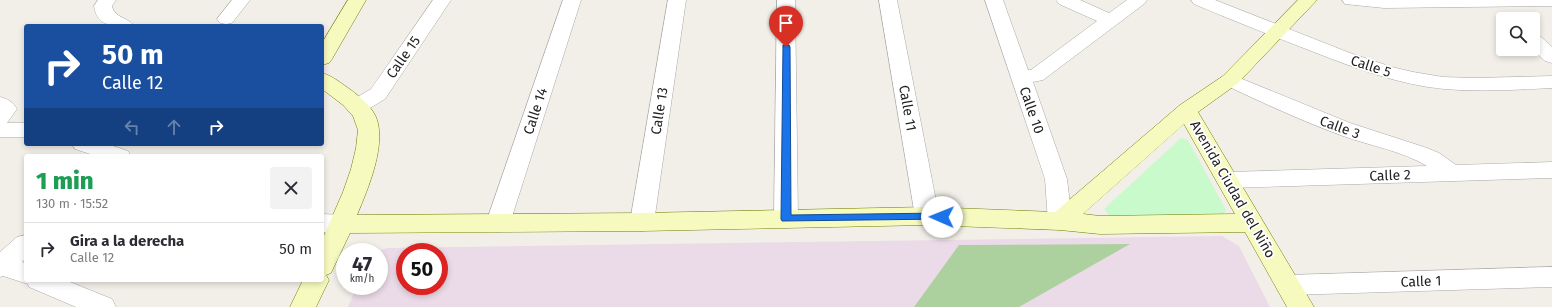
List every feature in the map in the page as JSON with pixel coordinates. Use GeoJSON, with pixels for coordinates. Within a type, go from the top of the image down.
{"type":"FeatureCollection","features":[{"type":"Feature","properties":{"kind":"main road"},"geometry":{"type":"LineString","coordinates":[[324,55],[357,0]]}},
{"type":"Feature","properties":{"kind":"main road","name":"Avenida Ciudad del Niño"},"geometry":{"type":"LineString","coordinates":[[1301,307],[1254,223],[1187,110],[1230,80],[1308,0]]}},
{"type":"Feature","properties":{"kind":"main road"},"geometry":{"type":"LineString","coordinates":[[324,80],[358,106],[366,119],[368,135],[365,162],[332,224],[324,258]]}},
{"type":"Feature","properties":{"kind":"main road"},"geometry":{"type":"LineString","coordinates":[[1060,221],[1187,110]]}},
{"type":"Feature","properties":{"kind":"main road"},"geometry":{"type":"LineString","coordinates":[[332,224],[642,222],[927,216],[1060,221],[1100,225],[1254,223]]}},
{"type":"Feature","properties":{"kind":"main road"},"geometry":{"type":"LineString","coordinates":[[303,307],[315,282]]}},
{"type":"Feature","properties":{"kind":"street"},"geometry":{"type":"LineString","coordinates":[[107,0],[103,6],[104,12],[111,19],[120,24]]}},
{"type":"Feature","properties":{"kind":"street"},"geometry":{"type":"LineString","coordinates":[[226,19],[241,0]]}},
{"type":"Feature","properties":{"kind":"street","name":"Calle 15"},"geometry":{"type":"LineString","coordinates":[[358,106],[378,94],[442,0]]}},
{"type":"Feature","properties":{"kind":"street","name":"Calle 14"},"geometry":{"type":"LineString","coordinates":[[498,223],[572,0]]}},
{"type":"Feature","properties":{"kind":"street","name":"Calle 13"},"geometry":{"type":"LineString","coordinates":[[642,222],[677,0]]}},
{"type":"Feature","properties":{"kind":"street"},"geometry":{"type":"LineString","coordinates":[[786,0],[786,219]]}},
{"type":"Feature","properties":{"kind":"street","name":"Calle 11"},"geometry":{"type":"LineString","coordinates":[[888,0],[927,216]]}},
{"type":"Feature","properties":{"kind":"street","name":"Calle 10"},"geometry":{"type":"LineString","coordinates":[[994,0],[1056,178],[1060,221]]}},
{"type":"Feature","properties":{"kind":"street"},"geometry":{"type":"LineString","coordinates":[[1065,0],[1109,20]]}},
{"type":"Feature","properties":{"kind":"street"},"geometry":{"type":"LineString","coordinates":[[1020,77],[1036,76],[1109,20],[1138,0]]}},
{"type":"Feature","properties":{"kind":"street","name":"Calle 5"},"geometry":{"type":"LineString","coordinates":[[1200,0],[1346,58],[1399,75],[1427,81],[1495,85],[1552,82]]}},
{"type":"Feature","properties":{"kind":"street"},"geometry":{"type":"LineString","coordinates":[[1351,0],[1384,3],[1552,1]]}},
{"type":"Feature","properties":{"kind":"street"},"geometry":{"type":"LineString","coordinates":[[1488,1],[1501,12]]}},
{"type":"Feature","properties":{"kind":"street"},"geometry":{"type":"LineString","coordinates":[[1540,46],[1552,57]]}},
{"type":"Feature","properties":{"kind":"street","name":"Calle 3"},"geometry":{"type":"LineString","coordinates":[[1230,80],[1299,112],[1360,135],[1400,146],[1435,160],[1451,173]]}},
{"type":"Feature","properties":{"kind":"street"},"geometry":{"type":"LineString","coordinates":[[0,104],[7,109],[0,118]]}},
{"type":"Feature","properties":{"kind":"street"},"geometry":{"type":"LineString","coordinates":[[0,130],[24,130]]}},
{"type":"Feature","properties":{"kind":"street"},"geometry":{"type":"LineString","coordinates":[[89,146],[114,154]]}},
{"type":"Feature","properties":{"kind":"street","name":"Calle 2"},"geometry":{"type":"LineString","coordinates":[[1228,180],[1552,170]]}},
{"type":"Feature","properties":{"kind":"street"},"geometry":{"type":"LineString","coordinates":[[24,246],[1,266],[24,274]]}},
{"type":"Feature","properties":{"kind":"street","name":"Calle 1"},"geometry":{"type":"LineString","coordinates":[[1289,285],[1552,277]]}},
{"type":"Feature","properties":{"kind":"street"},"geometry":{"type":"LineString","coordinates":[[43,282],[103,307]]}},
{"type":"Feature","properties":{"kind":"shaded area"},"geometry":{"type":"Polygon","coordinates":[[[1222,236],[1239,246],[1270,307],[348,307],[353,295],[388,295],[388,248],[396,248],[396,295],[448,295],[448,247],[1222,236]]]}},
{"type":"Feature","properties":{"kind":"green space"},"geometry":{"type":"Polygon","coordinates":[[[1181,138],[1188,140],[1226,210],[1223,215],[1109,215],[1104,209],[1181,138]]]}},
{"type":"Feature","properties":{"kind":"green space"},"geometry":{"type":"Polygon","coordinates":[[[1130,244],[1019,307],[914,307],[959,245],[1130,244]]]}},
{"type":"Feature","properties":{"kind":"route"},"geometry":{"type":"LineString","coordinates":[[786,47],[786,219],[942,217]]}}]}
